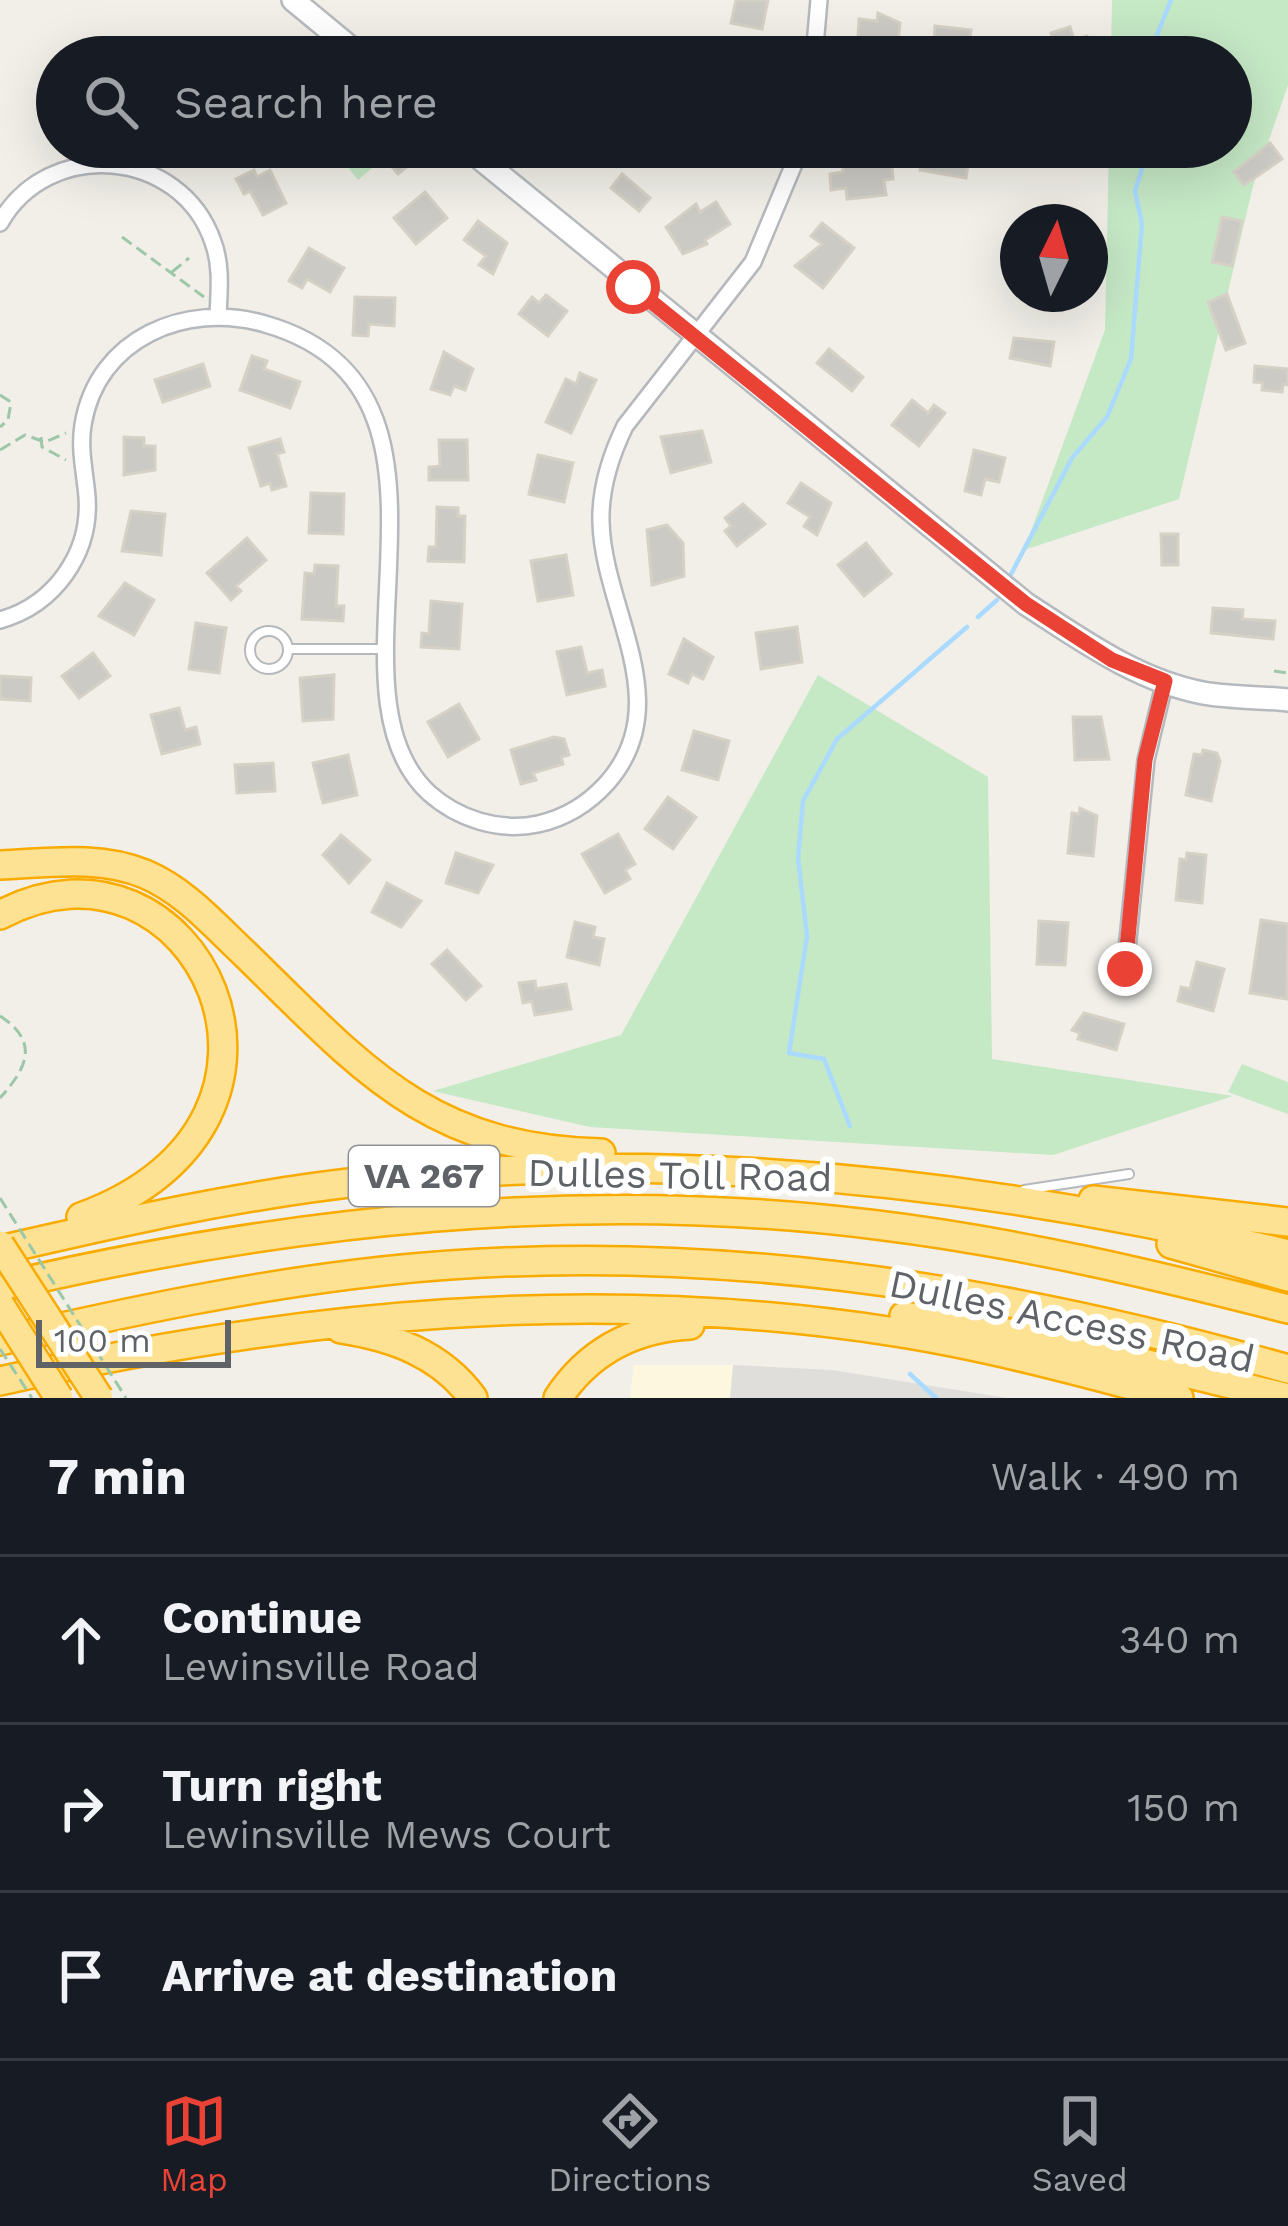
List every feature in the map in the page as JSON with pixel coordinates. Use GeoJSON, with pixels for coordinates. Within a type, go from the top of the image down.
{"type":"FeatureCollection","features":[{"type":"Feature","properties":{"kind":"highway"},"geometry":{"type":"LineString","coordinates":[[0,876],[45,863]]}},
{"type":"Feature","properties":{"kind":"highway"},"geometry":{"type":"LineString","coordinates":[[0,865],[125,868],[174,890],[353,1062],[457,1126],[525,1146],[714,1156],[832,1178]]}},
{"type":"Feature","properties":{"kind":"highway"},"geometry":{"type":"LineString","coordinates":[[0,915],[44,899],[81,896],[114,901],[148,915],[187,947],[204,970],[225,1038],[215,1104],[168,1171],[106,1208],[7,1246],[99,1398]]}},
{"type":"Feature","properties":{"kind":"highway","name":"Dulles Toll Road"},"geometry":{"type":"LineString","coordinates":[[7,1246],[242,1198],[403,1178],[672,1170],[832,1178],[987,1196],[1288,1254]]}},
{"type":"Feature","properties":{"kind":"highway"},"geometry":{"type":"LineString","coordinates":[[987,1196],[1129,1202],[1288,1222]]}},
{"type":"Feature","properties":{"kind":"highway"},"geometry":{"type":"LineString","coordinates":[[987,1196],[1288,1277]]}},
{"type":"Feature","properties":{"kind":"highway","name":"Dulles Access Road"},"geometry":{"type":"LineString","coordinates":[[0,1287],[157,1253],[330,1225],[494,1211],[644,1209],[778,1215],[922,1231],[1128,1270],[1288,1309]]}},
{"type":"Feature","properties":{"kind":"highway","name":"Dulles Access Road"},"geometry":{"type":"LineString","coordinates":[[0,1345],[317,1279],[447,1266],[620,1261],[785,1268],[957,1289],[1138,1328],[1288,1369]]}},
{"type":"Feature","properties":{"kind":"highway"},"geometry":{"type":"LineString","coordinates":[[0,1382],[277,1328],[668,1297],[846,1309],[1045,1339],[1288,1398]]}},
{"type":"Feature","properties":{"kind":"highway"},"geometry":{"type":"LineString","coordinates":[[0,1305],[59,1398]]}},
{"type":"Feature","properties":{"kind":"highway"},"geometry":{"type":"LineString","coordinates":[[548,1306],[802,1321],[966,1345],[1179,1398]]}},
{"type":"Feature","properties":{"kind":"highway"},"geometry":{"type":"LineString","coordinates":[[558,1398],[589,1362],[642,1332],[802,1321]]}},
{"type":"Feature","properties":{"kind":"highway"},"geometry":{"type":"LineString","coordinates":[[277,1328],[342,1329],[399,1343],[440,1364],[473,1398]]}},
{"type":"Feature","properties":{"kind":"highway"},"geometry":{"type":"LineString","coordinates":[[966,1345],[1111,1398]]}},
{"type":"Feature","properties":{"kind":"main road"},"geometry":{"type":"LineString","coordinates":[[293,0],[337,36]]}},
{"type":"Feature","properties":{"kind":"main road"},"geometry":{"type":"LineString","coordinates":[[491,168],[1026,604],[1112,660],[1165,681],[1223,696],[1288,700]]}},
{"type":"Feature","properties":{"kind":"street"},"geometry":{"type":"LineString","coordinates":[[816,36],[819,0]]}},
{"type":"Feature","properties":{"kind":"street"},"geometry":{"type":"LineString","coordinates":[[0,223],[28,189],[67,168]]}},
{"type":"Feature","properties":{"kind":"street"},"geometry":{"type":"LineString","coordinates":[[130,168],[178,190],[204,221],[218,259],[218,316]]}},
{"type":"Feature","properties":{"kind":"street"},"geometry":{"type":"LineString","coordinates":[[0,620],[40,602],[77,555],[87,518],[84,419],[111,364],[159,327],[218,316],[273,326],[313,346],[348,379],[370,411],[389,482],[388,707],[396,746],[416,780],[446,806],[484,823],[526,826],[564,816],[598,793],[623,761],[639,701],[633,658],[603,550],[606,475],[625,427],[753,262],[792,168]]}},
{"type":"Feature","properties":{"kind":"street"},"geometry":{"type":"LineString","coordinates":[[1125,969],[1145,760],[1165,681]]}},
{"type":"Feature","properties":{"kind":"lane"},"geometry":{"type":"LineString","coordinates":[[268,630],[282,635],[289,649],[284,662],[270,670],[256,664],[250,651],[255,637],[268,630]]}},
{"type":"Feature","properties":{"kind":"lane"},"geometry":{"type":"LineString","coordinates":[[289,649],[389,650]]}},
{"type":"Feature","properties":{"kind":"lane"},"geometry":{"type":"LineString","coordinates":[[987,1196],[1129,1174]]}},
{"type":"Feature","properties":{"kind":"path"},"geometry":{"type":"LineString","coordinates":[[122,237],[204,297]]}},
{"type":"Feature","properties":{"kind":"path"},"geometry":{"type":"LineString","coordinates":[[171,273],[189,258]]}},
{"type":"Feature","properties":{"kind":"path"},"geometry":{"type":"LineString","coordinates":[[0,395],[11,402],[8,420],[0,428]]}},
{"type":"Feature","properties":{"kind":"path"},"geometry":{"type":"LineString","coordinates":[[41,439],[68,433]]}},
{"type":"Feature","properties":{"kind":"path"},"geometry":{"type":"LineString","coordinates":[[0,450],[25,435],[41,439],[68,460]]}},
{"type":"Feature","properties":{"kind":"path"},"geometry":{"type":"LineString","coordinates":[[1274,671],[1288,673]]}},
{"type":"Feature","properties":{"kind":"path"},"geometry":{"type":"LineString","coordinates":[[0,1016],[20,1031],[28,1048],[25,1068],[0,1098]]}},
{"type":"Feature","properties":{"kind":"path"},"geometry":{"type":"LineString","coordinates":[[0,1198],[126,1398]]}},
{"type":"Feature","properties":{"kind":"path"},"geometry":{"type":"LineString","coordinates":[[0,1345],[32,1398]]}},
{"type":"Feature","properties":{"kind":"shaded area"},"geometry":{"type":"Polygon","coordinates":[[[634,1365],[733,1365],[730,1398],[630,1398],[634,1365]]]}},
{"type":"Feature","properties":{"kind":"shaded area"},"geometry":{"type":"Polygon","coordinates":[[[733,1365],[832,1370],[1007,1398],[730,1398],[733,1365]]]}},
{"type":"Feature","properties":{"kind":"green space"},"geometry":{"type":"Polygon","coordinates":[[[1112,0],[1288,0],[1288,85],[1253,186],[1179,499],[1024,550],[1105,330],[1109,168],[1252,168],[1252,36],[1111,36],[1112,0]]]}},
{"type":"Feature","properties":{"kind":"green space"},"geometry":{"type":"Polygon","coordinates":[[[349,168],[372,168],[358,180],[349,168]]]}},
{"type":"Feature","properties":{"kind":"green space"},"geometry":{"type":"Polygon","coordinates":[[[818,675],[988,777],[992,1059],[1233,1096],[1053,1155],[590,1127],[433,1091],[621,1035],[818,675]]]}},
{"type":"Feature","properties":{"kind":"green space"},"geometry":{"type":"Polygon","coordinates":[[[1242,1064],[1288,1082],[1288,1114],[1228,1092],[1242,1064]]]}},
{"type":"Feature","properties":{"kind":"building"},"geometry":{"type":"Polygon","coordinates":[[[736,0],[768,0],[762,29],[731,23],[736,0]]]}},
{"type":"Feature","properties":{"kind":"building"},"geometry":{"type":"Polygon","coordinates":[[[878,13],[900,23],[899,36],[858,36],[859,19],[877,21],[878,13]]]}},
{"type":"Feature","properties":{"kind":"building"},"geometry":{"type":"Polygon","coordinates":[[[935,26],[971,30],[970,36],[934,36],[935,26]]]}},
{"type":"Feature","properties":{"kind":"building"},"geometry":{"type":"Polygon","coordinates":[[[1070,27],[1073,36],[1052,36],[1070,27]]]}},
{"type":"Feature","properties":{"kind":"building"},"geometry":{"type":"Polygon","coordinates":[[[1270,143],[1282,159],[1244,185],[1234,172],[1252,168],[1252,158],[1270,143]]]}},
{"type":"Feature","properties":{"kind":"building"},"geometry":{"type":"Polygon","coordinates":[[[843,168],[892,168],[893,179],[884,180],[886,195],[847,199],[846,188],[831,190],[830,174],[843,172],[843,168]]]}},
{"type":"Feature","properties":{"kind":"building"},"geometry":{"type":"Polygon","coordinates":[[[920,168],[967,168],[966,178],[920,168]]]}},
{"type":"Feature","properties":{"kind":"building"},"geometry":{"type":"Polygon","coordinates":[[[254,170],[257,177],[270,170],[286,203],[263,215],[250,191],[244,194],[236,179],[254,170]]]}},
{"type":"Feature","properties":{"kind":"building"},"geometry":{"type":"Polygon","coordinates":[[[622,174],[650,198],[639,211],[611,188],[622,174]]]}},
{"type":"Feature","properties":{"kind":"building"},"geometry":{"type":"Polygon","coordinates":[[[425,192],[447,218],[416,244],[394,218],[425,192]]]}},
{"type":"Feature","properties":{"kind":"building"},"geometry":{"type":"Polygon","coordinates":[[[716,202],[730,224],[705,240],[707,244],[683,254],[666,227],[696,204],[700,212],[716,202]]]}},
{"type":"Feature","properties":{"kind":"building"},"geometry":{"type":"Polygon","coordinates":[[[1222,217],[1242,221],[1232,266],[1212,262],[1222,217]]]}},
{"type":"Feature","properties":{"kind":"building"},"geometry":{"type":"Polygon","coordinates":[[[478,221],[507,243],[493,274],[479,265],[486,256],[464,240],[478,221]]]}},
{"type":"Feature","properties":{"kind":"building"},"geometry":{"type":"Polygon","coordinates":[[[822,223],[854,248],[823,288],[795,266],[822,244],[811,236],[822,223]]]}},
{"type":"Feature","properties":{"kind":"building"},"geometry":{"type":"Polygon","coordinates":[[[309,248],[344,268],[330,292],[307,279],[302,288],[289,281],[309,248]]]}},
{"type":"Feature","properties":{"kind":"building"},"geometry":{"type":"Polygon","coordinates":[[[1227,294],[1245,343],[1226,350],[1208,302],[1227,294]]]}},
{"type":"Feature","properties":{"kind":"building"},"geometry":{"type":"Polygon","coordinates":[[[546,295],[567,311],[548,336],[519,314],[532,297],[539,303],[546,295]]]}},
{"type":"Feature","properties":{"kind":"building"},"geometry":{"type":"Polygon","coordinates":[[[355,297],[395,298],[394,326],[369,324],[368,336],[353,335],[355,297]]]}},
{"type":"Feature","properties":{"kind":"building"},"geometry":{"type":"Polygon","coordinates":[[[1014,338],[1054,342],[1050,366],[1010,358],[1014,338]]]}},
{"type":"Feature","properties":{"kind":"building"},"geometry":{"type":"Polygon","coordinates":[[[829,349],[863,377],[852,391],[817,363],[829,349]]]}},
{"type":"Feature","properties":{"kind":"building"},"geometry":{"type":"Polygon","coordinates":[[[444,352],[473,369],[465,390],[454,386],[450,395],[431,389],[444,352]]]}},
{"type":"Feature","properties":{"kind":"building"},"geometry":{"type":"Polygon","coordinates":[[[252,356],[267,361],[264,369],[300,382],[290,408],[240,390],[252,356]]]}},
{"type":"Feature","properties":{"kind":"building"},"geometry":{"type":"Polygon","coordinates":[[[203,364],[210,386],[163,402],[155,380],[203,364]]]}},
{"type":"Feature","properties":{"kind":"building"},"geometry":{"type":"Polygon","coordinates":[[[1255,366],[1288,369],[1288,385],[1283,384],[1282,392],[1262,390],[1263,383],[1254,382],[1255,366]]]}},
{"type":"Feature","properties":{"kind":"building"},"geometry":{"type":"Polygon","coordinates":[[[580,373],[596,380],[571,433],[546,422],[566,379],[576,384],[580,373]]]}},
{"type":"Feature","properties":{"kind":"building"},"geometry":{"type":"Polygon","coordinates":[[[912,400],[928,413],[934,405],[945,413],[919,446],[892,425],[912,400]]]}},
{"type":"Feature","properties":{"kind":"building"},"geometry":{"type":"Polygon","coordinates":[[[702,431],[711,462],[671,473],[661,437],[702,431]]]}},
{"type":"Feature","properties":{"kind":"building"},"geometry":{"type":"Polygon","coordinates":[[[124,437],[144,438],[144,446],[155,446],[155,470],[124,475],[124,437]]]}},
{"type":"Feature","properties":{"kind":"building"},"geometry":{"type":"Polygon","coordinates":[[[280,439],[284,452],[277,454],[286,486],[272,490],[270,483],[261,486],[249,448],[280,439]]]}},
{"type":"Feature","properties":{"kind":"building"},"geometry":{"type":"Polygon","coordinates":[[[439,440],[467,440],[468,480],[429,480],[429,467],[440,466],[439,440]]]}},
{"type":"Feature","properties":{"kind":"building"},"geometry":{"type":"Polygon","coordinates":[[[974,450],[1005,458],[999,482],[985,479],[981,495],[965,491],[974,450]]]}},
{"type":"Feature","properties":{"kind":"building"},"geometry":{"type":"Polygon","coordinates":[[[538,455],[573,463],[564,502],[529,494],[538,455]]]}},
{"type":"Feature","properties":{"kind":"building"},"geometry":{"type":"Polygon","coordinates":[[[801,483],[831,503],[817,535],[804,526],[810,517],[788,503],[801,483]]]}},
{"type":"Feature","properties":{"kind":"building"},"geometry":{"type":"Polygon","coordinates":[[[311,493],[344,494],[343,534],[309,533],[311,493]]]}},
{"type":"Feature","properties":{"kind":"building"},"geometry":{"type":"Polygon","coordinates":[[[743,504],[765,524],[737,546],[725,531],[731,526],[725,518],[743,504]]]}},
{"type":"Feature","properties":{"kind":"building"},"geometry":{"type":"Polygon","coordinates":[[[437,507],[458,508],[458,516],[465,516],[464,562],[428,561],[429,547],[436,547],[437,507]]]}},
{"type":"Feature","properties":{"kind":"building"},"geometry":{"type":"Polygon","coordinates":[[[131,511],[165,514],[161,555],[122,551],[131,511]]]}},
{"type":"Feature","properties":{"kind":"building"},"geometry":{"type":"Polygon","coordinates":[[[667,525],[683,543],[684,576],[652,585],[647,530],[667,525]]]}},
{"type":"Feature","properties":{"kind":"building"},"geometry":{"type":"Polygon","coordinates":[[[1161,534],[1178,534],[1178,565],[1162,565],[1161,534]]]}},
{"type":"Feature","properties":{"kind":"building"},"geometry":{"type":"Polygon","coordinates":[[[247,538],[266,560],[236,586],[241,591],[231,600],[207,573],[247,538]]]}},
{"type":"Feature","properties":{"kind":"building"},"geometry":{"type":"Polygon","coordinates":[[[866,543],[891,574],[864,596],[838,565],[866,543]]]}},
{"type":"Feature","properties":{"kind":"building"},"geometry":{"type":"Polygon","coordinates":[[[566,555],[573,595],[538,601],[531,561],[566,555]]]}},
{"type":"Feature","properties":{"kind":"building"},"geometry":{"type":"Polygon","coordinates":[[[315,565],[338,566],[336,606],[344,606],[343,621],[302,619],[305,573],[314,574],[315,565]]]}},
{"type":"Feature","properties":{"kind":"building"},"geometry":{"type":"Polygon","coordinates":[[[125,583],[154,600],[134,635],[99,616],[125,583]]]}},
{"type":"Feature","properties":{"kind":"building"},"geometry":{"type":"Polygon","coordinates":[[[431,601],[462,604],[459,649],[421,647],[422,633],[429,634],[431,601]]]}},
{"type":"Feature","properties":{"kind":"building"},"geometry":{"type":"Polygon","coordinates":[[[1213,608],[1243,610],[1242,619],[1275,621],[1273,639],[1211,633],[1213,608]]]}},
{"type":"Feature","properties":{"kind":"building"},"geometry":{"type":"Polygon","coordinates":[[[196,623],[226,628],[219,673],[189,669],[196,623]]]}},
{"type":"Feature","properties":{"kind":"building"},"geometry":{"type":"Polygon","coordinates":[[[797,627],[802,662],[761,669],[756,633],[797,627]]]}},
{"type":"Feature","properties":{"kind":"building"},"geometry":{"type":"Polygon","coordinates":[[[684,639],[713,657],[703,679],[692,674],[688,683],[669,674],[684,639]]]}},
{"type":"Feature","properties":{"kind":"building"},"geometry":{"type":"Polygon","coordinates":[[[581,647],[587,673],[602,670],[605,686],[567,695],[557,652],[581,647]]]}},
{"type":"Feature","properties":{"kind":"building"},"geometry":{"type":"Polygon","coordinates":[[[93,653],[110,676],[79,698],[62,676],[93,653]]]}},
{"type":"Feature","properties":{"kind":"building"},"geometry":{"type":"Polygon","coordinates":[[[334,675],[333,719],[303,721],[300,678],[334,675]]]}},
{"type":"Feature","properties":{"kind":"building"},"geometry":{"type":"Polygon","coordinates":[[[0,676],[31,678],[30,701],[0,699],[0,676]]]}},
{"type":"Feature","properties":{"kind":"building"},"geometry":{"type":"Polygon","coordinates":[[[459,704],[479,739],[448,757],[428,722],[459,704]]]}},
{"type":"Feature","properties":{"kind":"building"},"geometry":{"type":"Polygon","coordinates":[[[179,708],[185,730],[196,727],[200,744],[162,754],[151,715],[179,708]]]}},
{"type":"Feature","properties":{"kind":"building"},"geometry":{"type":"Polygon","coordinates":[[[1073,717],[1101,717],[1109,759],[1075,760],[1073,717]]]}},
{"type":"Feature","properties":{"kind":"building"},"geometry":{"type":"Polygon","coordinates":[[[694,731],[729,741],[718,780],[682,770],[694,731]]]}},
{"type":"Feature","properties":{"kind":"building"},"geometry":{"type":"Polygon","coordinates":[[[554,737],[564,739],[569,755],[561,757],[563,764],[533,773],[536,780],[521,784],[511,750],[554,737]]]}},
{"type":"Feature","properties":{"kind":"building"},"geometry":{"type":"Polygon","coordinates":[[[1203,750],[1217,753],[1220,761],[1211,801],[1186,795],[1194,754],[1202,755],[1203,750]]]}},
{"type":"Feature","properties":{"kind":"building"},"geometry":{"type":"Polygon","coordinates":[[[348,755],[357,795],[323,803],[313,763],[348,755]]]}},
{"type":"Feature","properties":{"kind":"building"},"geometry":{"type":"Polygon","coordinates":[[[273,763],[275,791],[237,793],[235,765],[273,763]]]}},
{"type":"Feature","properties":{"kind":"building"},"geometry":{"type":"Polygon","coordinates":[[[668,797],[696,817],[673,849],[645,829],[668,797]]]}},
{"type":"Feature","properties":{"kind":"building"},"geometry":{"type":"Polygon","coordinates":[[[1080,808],[1097,816],[1093,856],[1068,853],[1072,813],[1079,814],[1080,808]]]}},
{"type":"Feature","properties":{"kind":"building"},"geometry":{"type":"Polygon","coordinates":[[[618,834],[635,864],[625,870],[630,879],[605,893],[582,854],[618,834]]]}},
{"type":"Feature","properties":{"kind":"building"},"geometry":{"type":"Polygon","coordinates":[[[341,835],[370,860],[349,883],[323,855],[341,835]]]}},
{"type":"Feature","properties":{"kind":"building"},"geometry":{"type":"Polygon","coordinates":[[[456,853],[493,865],[478,893],[446,883],[456,853]]]}},
{"type":"Feature","properties":{"kind":"building"},"geometry":{"type":"Polygon","coordinates":[[[1187,853],[1206,855],[1202,903],[1176,900],[1180,859],[1186,860],[1187,853]]]}},
{"type":"Feature","properties":{"kind":"building"},"geometry":{"type":"Polygon","coordinates":[[[387,883],[421,901],[401,927],[372,912],[387,883]]]}},
{"type":"Feature","properties":{"kind":"building"},"geometry":{"type":"Polygon","coordinates":[[[1261,920],[1288,924],[1287,999],[1250,993],[1261,920]]]}},
{"type":"Feature","properties":{"kind":"building"},"geometry":{"type":"Polygon","coordinates":[[[1039,921],[1068,923],[1065,965],[1037,964],[1039,921]]]}},
{"type":"Feature","properties":{"kind":"building"},"geometry":{"type":"Polygon","coordinates":[[[575,922],[595,927],[593,937],[604,939],[599,965],[567,957],[575,922]]]}},
{"type":"Feature","properties":{"kind":"building"},"geometry":{"type":"Polygon","coordinates":[[[447,950],[481,986],[466,1000],[432,964],[447,950]]]}},
{"type":"Feature","properties":{"kind":"building"},"geometry":{"type":"Polygon","coordinates":[[[1197,962],[1224,969],[1213,1011],[1178,1001],[1181,987],[1190,989],[1197,962]]]}},
{"type":"Feature","properties":{"kind":"building"},"geometry":{"type":"Polygon","coordinates":[[[535,981],[536,989],[566,984],[571,1009],[535,1015],[532,1001],[523,1003],[519,983],[535,981]]]}},
{"type":"Feature","properties":{"kind":"building"},"geometry":{"type":"Polygon","coordinates":[[[1084,1013],[1124,1024],[1116,1050],[1078,1039],[1080,1033],[1072,1030],[1084,1013]]]}},
{"type":"Feature","properties":{"kind":"waterway"},"geometry":{"type":"LineString","coordinates":[[1157,36],[1171,0]]}},
{"type":"Feature","properties":{"kind":"waterway"},"geometry":{"type":"LineString","coordinates":[[1009,578],[1072,458],[1107,417],[1131,359],[1142,224],[1135,191],[1142,168]]}},
{"type":"Feature","properties":{"kind":"waterway"},"geometry":{"type":"LineString","coordinates":[[978,617],[997,600]]}},
{"type":"Feature","properties":{"kind":"waterway"},"geometry":{"type":"LineString","coordinates":[[850,1126],[824,1059],[789,1053],[807,936],[798,858],[803,801],[837,739],[967,627]]}},
{"type":"Feature","properties":{"kind":"waterway"},"geometry":{"type":"LineString","coordinates":[[910,1374],[936,1398]]}},
{"type":"Feature","properties":{"kind":"route"},"geometry":{"type":"LineString","coordinates":[[633,287],[1026,604],[1112,660],[1165,681],[1145,760],[1125,969]]}}]}
